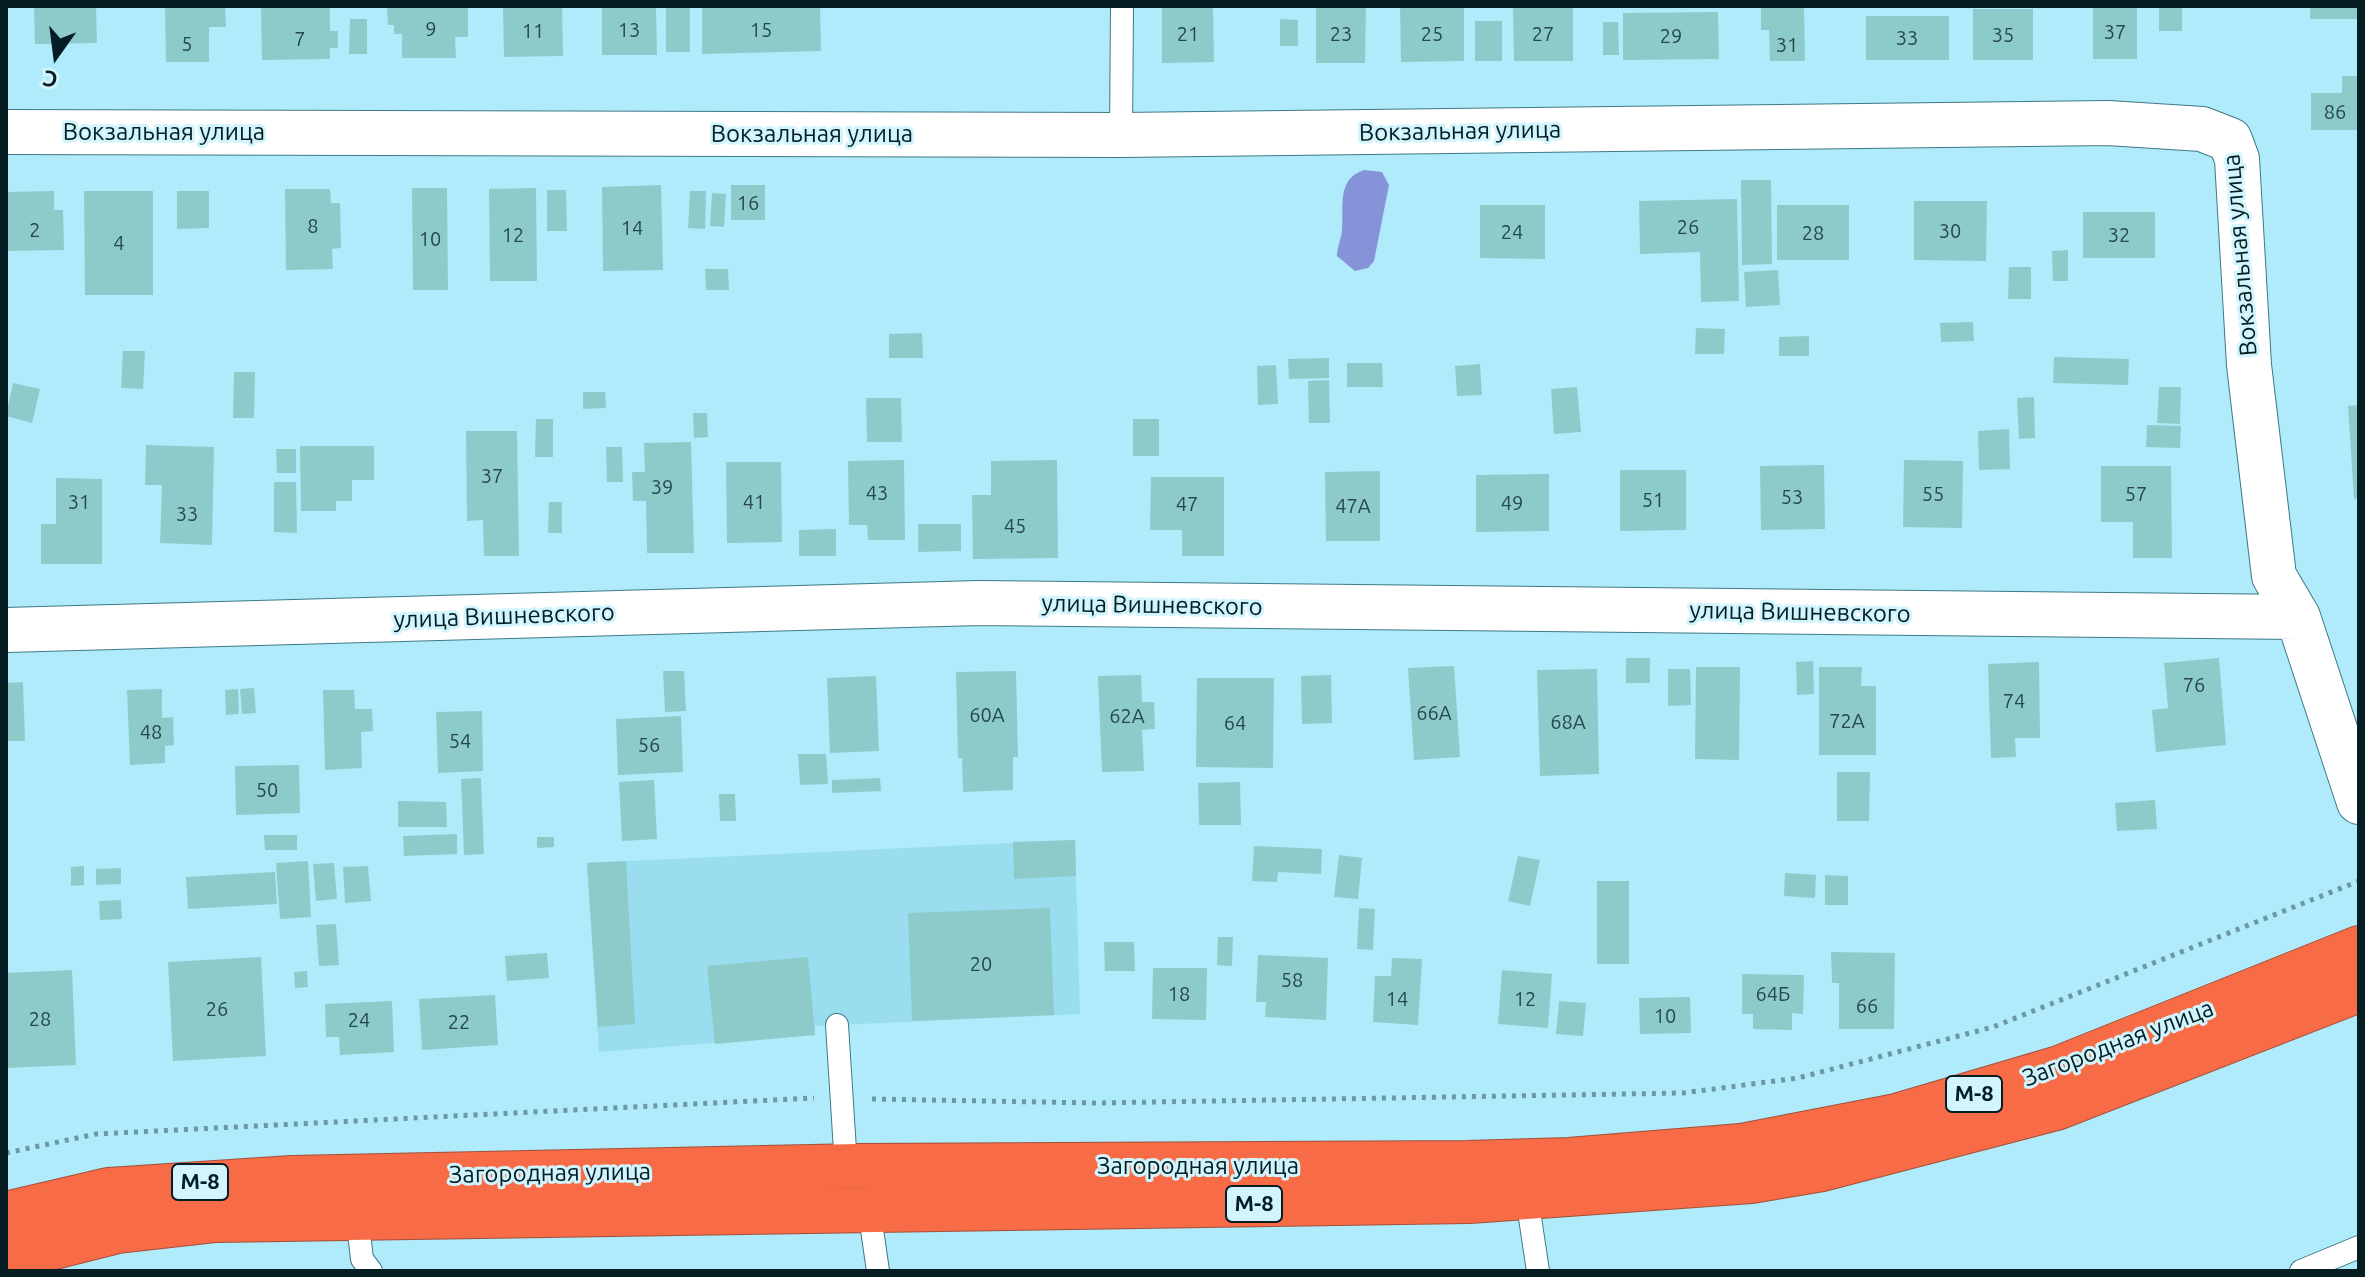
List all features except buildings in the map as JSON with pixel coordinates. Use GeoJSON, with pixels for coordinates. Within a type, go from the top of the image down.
{"type":"FeatureCollection","features":[{"type":"Feature","properties":{"kind":"highway","name":"Загородная улица"},"geometry":{"type":"LineString","coordinates":[[6,1214],[109,1190],[185,1183],[846,1166],[1467,1163],[1569,1160],[1741,1146],[1896,1116],[2029,1078],[2359,948]]}},
{"type":"Feature","properties":{"kind":"highway","name":"Загородная улица"},"geometry":{"type":"LineString","coordinates":[[6,1259],[151,1226],[216,1220],[1527,1198],[1751,1181],[1822,1169],[1945,1139],[2070,1103],[2359,990]]}},
{"type":"Feature","properties":{"kind":"street","name":"Вокзальная улица"},"geometry":{"type":"LineString","coordinates":[[6,132],[1121,135],[2108,123],[2202,129],[2230,140],[2237,159],[2249,365],[2274,576],[2298,617],[2359,799]]}},
{"type":"Feature","properties":{"kind":"street","name":"улица Вишневского"},"geometry":{"type":"LineString","coordinates":[[6,630],[979,603],[2298,617]]}},
{"type":"Feature","properties":{"kind":"lane"},"geometry":{"type":"LineString","coordinates":[[1121,135],[1122,6]]}},
{"type":"Feature","properties":{"kind":"lane"},"geometry":{"type":"LineString","coordinates":[[837,1025],[846,1166]]}},
{"type":"Feature","properties":{"kind":"lane"},"geometry":{"type":"LineString","coordinates":[[1527,1198],[1538,1271]]}},
{"type":"Feature","properties":{"kind":"lane"},"geometry":{"type":"LineString","coordinates":[[869,1209],[878,1271]]}},
{"type":"Feature","properties":{"kind":"lane"},"geometry":{"type":"LineString","coordinates":[[357,1216],[362,1259],[371,1271]]}},
{"type":"Feature","properties":{"kind":"lane"},"geometry":{"type":"LineString","coordinates":[[2301,1271],[2359,1247]]}},
{"type":"Feature","properties":{"kind":"path"},"geometry":{"type":"LineString","coordinates":[[6,1153],[96,1134],[842,1099],[1095,1103],[1683,1093],[1748,1086],[1798,1078],[1993,1027],[2359,881]]}},
{"type":"Feature","properties":{"kind":"shaded area"},"geometry":{"type":"Polygon","coordinates":[[[1075,840],[1080,1014],[815,1026],[815,1035],[599,1052],[587,863],[1075,840]]]}},
{"type":"Feature","properties":{"kind":"water"},"geometry":{"type":"Polygon","coordinates":[[[1364,170],[1382,172],[1389,185],[1374,261],[1368,268],[1355,271],[1337,253],[1345,187],[1355,174],[1364,170]]]}}]}
